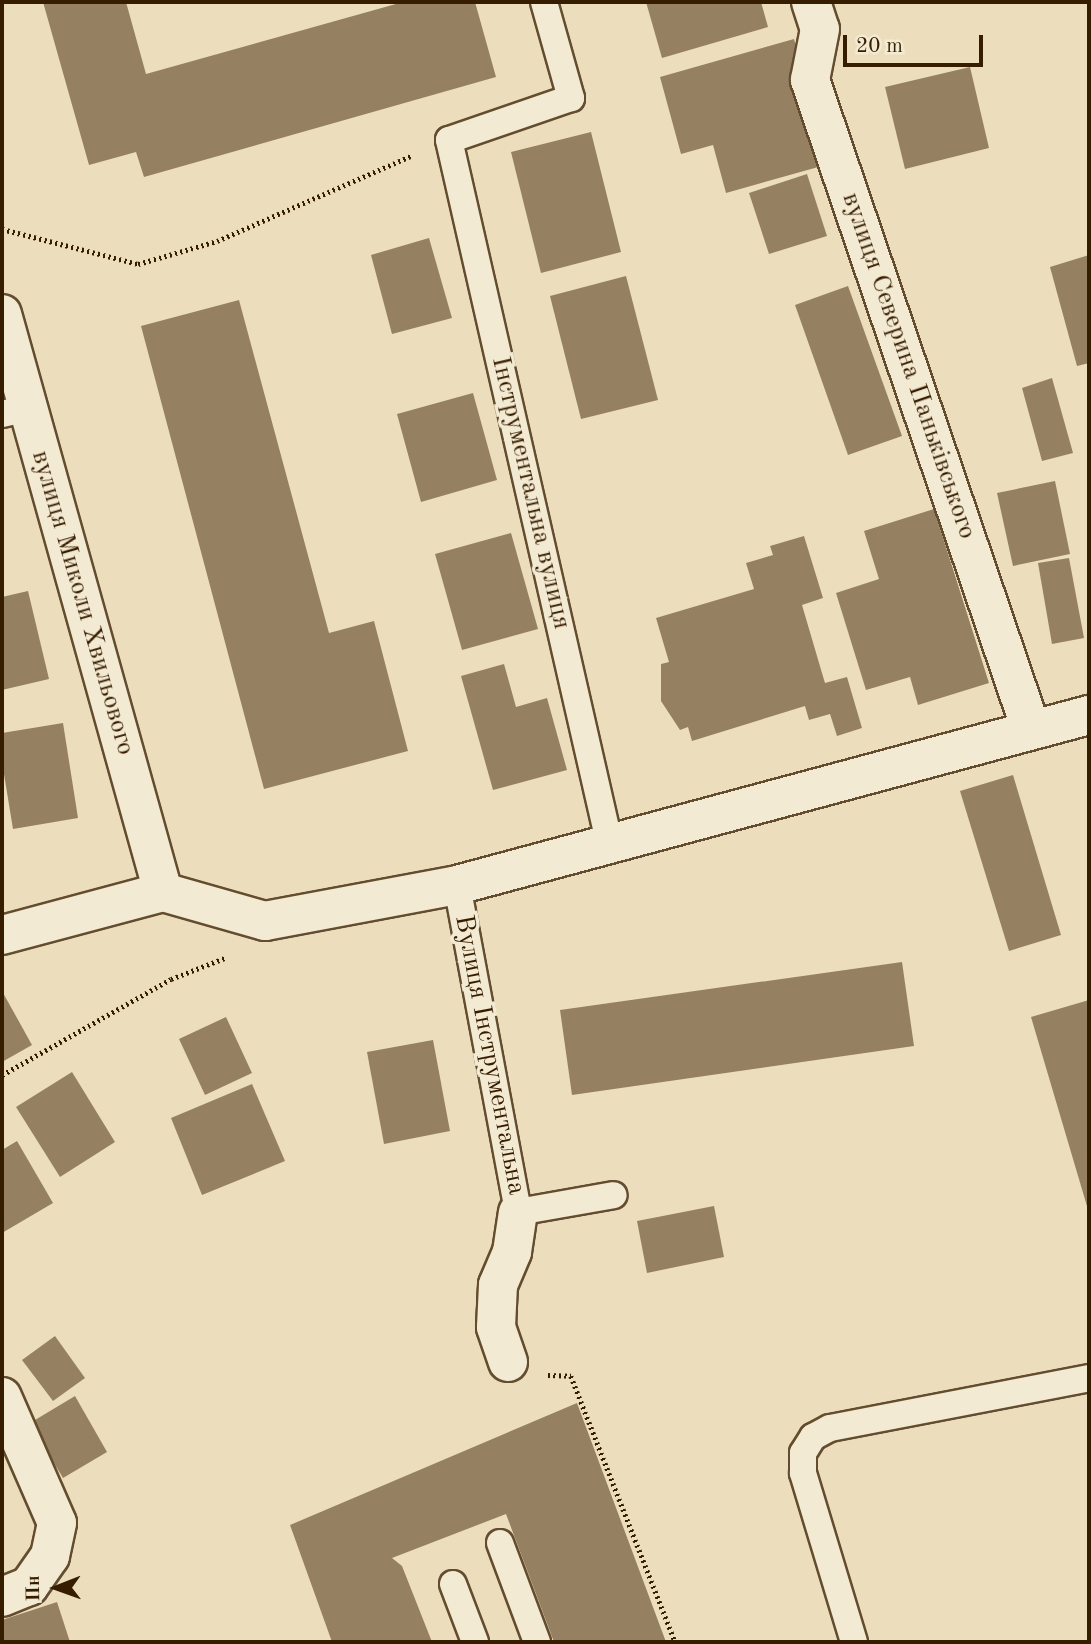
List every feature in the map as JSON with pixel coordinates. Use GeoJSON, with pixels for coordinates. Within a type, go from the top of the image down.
{"type":"FeatureCollection","features":[{"type":"Feature","properties":{"kind":"street","name":"вулиця Северина Паньківського"},"geometry":{"type":"LineString","coordinates":[[811,2],[820,29],[810,80],[1031,729]]}},
{"type":"Feature","properties":{"kind":"street","name":"вулиця Миколи Хвильового"},"geometry":{"type":"LineString","coordinates":[[2,314],[14,411],[163,892]]}},
{"type":"Feature","properties":{"kind":"street"},"geometry":{"type":"LineString","coordinates":[[2,935],[163,892],[265,921],[457,885],[1089,715]]}},
{"type":"Feature","properties":{"kind":"street"},"geometry":{"type":"LineString","coordinates":[[508,1362],[496,1327],[498,1285],[512,1252],[518,1212]]}},
{"type":"Feature","properties":{"kind":"street"},"geometry":{"type":"LineString","coordinates":[[2,1397],[57,1523],[50,1556],[29,1586],[2,1597]]}},
{"type":"Feature","properties":{"kind":"lane"},"geometry":{"type":"LineString","coordinates":[[449,139],[571,98],[544,2]]}},
{"type":"Feature","properties":{"kind":"lane","name":"Інструментальна вулиця"},"geometry":{"type":"LineString","coordinates":[[449,139],[610,846]]}},
{"type":"Feature","properties":{"kind":"lane","name":"Вулиця Інструментальна"},"geometry":{"type":"LineString","coordinates":[[457,885],[518,1212],[614,1195]]}},
{"type":"Feature","properties":{"kind":"lane"},"geometry":{"type":"LineString","coordinates":[[854,1642],[803,1473],[803,1453],[813,1437],[830,1428],[1089,1378]]}},
{"type":"Feature","properties":{"kind":"lane"},"geometry":{"type":"LineString","coordinates":[[500,1543],[537,1642]]}},
{"type":"Feature","properties":{"kind":"lane"},"geometry":{"type":"LineString","coordinates":[[453,1584],[475,1642]]}},
{"type":"Feature","properties":{"kind":"path"},"geometry":{"type":"LineString","coordinates":[[2,229],[138,264],[217,241],[449,139]]}},
{"type":"Feature","properties":{"kind":"path"},"geometry":{"type":"LineString","coordinates":[[2,1075],[171,979]]}},
{"type":"Feature","properties":{"kind":"path"},"geometry":{"type":"LineString","coordinates":[[508,1362],[532,1374],[571,1376],[675,1642]]}},
{"type":"Feature","properties":{"kind":"building"},"geometry":{"type":"Polygon","coordinates":[[[43,2],[126,2],[146,74],[403,2],[475,2],[496,77],[144,177],[136,152],[89,165],[43,2]]]}},
{"type":"Feature","properties":{"kind":"building"},"geometry":{"type":"Polygon","coordinates":[[[646,2],[761,2],[768,27],[662,58],[646,2]]]}},
{"type":"Feature","properties":{"kind":"building"},"geometry":{"type":"Polygon","coordinates":[[[794,39],[829,164],[726,193],[713,145],[681,154],[660,77],[794,39]]]}},
{"type":"Feature","properties":{"kind":"building"},"geometry":{"type":"Polygon","coordinates":[[[970,67],[989,148],[905,169],[885,87],[970,67]]]}},
{"type":"Feature","properties":{"kind":"building"},"geometry":{"type":"Polygon","coordinates":[[[591,132],[621,252],[541,273],[511,152],[591,132]]]}},
{"type":"Feature","properties":{"kind":"building"},"geometry":{"type":"Polygon","coordinates":[[[807,174],[827,236],[769,254],[749,193],[807,174]]]}},
{"type":"Feature","properties":{"kind":"building"},"geometry":{"type":"Polygon","coordinates":[[[429,238],[452,318],[392,334],[371,255],[429,238]]]}},
{"type":"Feature","properties":{"kind":"building"},"geometry":{"type":"Polygon","coordinates":[[[1089,255],[1089,363],[1077,366],[1050,267],[1089,255]]]}},
{"type":"Feature","properties":{"kind":"building"},"geometry":{"type":"Polygon","coordinates":[[[626,276],[658,400],[581,419],[550,296],[626,276]]]}},
{"type":"Feature","properties":{"kind":"building"},"geometry":{"type":"Polygon","coordinates":[[[848,286],[902,436],[848,455],[795,305],[848,286]]]}},
{"type":"Feature","properties":{"kind":"building"},"geometry":{"type":"Polygon","coordinates":[[[239,300],[329,633],[374,621],[408,751],[264,789],[141,326],[239,300]]]}},
{"type":"Feature","properties":{"kind":"building"},"geometry":{"type":"Polygon","coordinates":[[[1052,378],[1073,453],[1042,461],[1022,388],[1052,378]]]}},
{"type":"Feature","properties":{"kind":"building"},"geometry":{"type":"Polygon","coordinates":[[[473,393],[497,480],[421,502],[397,414],[473,393]]]}},
{"type":"Feature","properties":{"kind":"building"},"geometry":{"type":"Polygon","coordinates":[[[1055,481],[1070,554],[1013,566],[997,493],[1055,481]]]}},
{"type":"Feature","properties":{"kind":"building"},"geometry":{"type":"Polygon","coordinates":[[[934,509],[989,683],[918,705],[910,677],[866,690],[836,593],[879,579],[864,531],[934,509]]]}},
{"type":"Feature","properties":{"kind":"building"},"geometry":{"type":"Polygon","coordinates":[[[511,533],[538,629],[462,650],[435,554],[511,533]]]}},
{"type":"Feature","properties":{"kind":"building"},"geometry":{"type":"Polygon","coordinates":[[[804,536],[823,598],[802,605],[825,683],[847,677],[862,728],[837,736],[830,714],[809,720],[805,706],[692,741],[688,727],[680,730],[661,701],[661,664],[669,662],[656,618],[754,589],[746,563],[773,555],[770,546],[804,536]]]}},
{"type":"Feature","properties":{"kind":"building"},"geometry":{"type":"Polygon","coordinates":[[[1069,558],[1084,638],[1052,644],[1038,563],[1069,558]]]}},
{"type":"Feature","properties":{"kind":"building"},"geometry":{"type":"Polygon","coordinates":[[[28,591],[49,679],[2,690],[2,597],[28,591]]]}},
{"type":"Feature","properties":{"kind":"building"},"geometry":{"type":"Polygon","coordinates":[[[504,664],[516,707],[547,698],[567,770],[493,790],[461,676],[504,664]]]}},
{"type":"Feature","properties":{"kind":"building"},"geometry":{"type":"Polygon","coordinates":[[[63,723],[78,818],[13,829],[2,762],[2,733],[63,723]]]}},
{"type":"Feature","properties":{"kind":"building"},"geometry":{"type":"Polygon","coordinates":[[[1013,775],[1061,935],[1009,951],[960,791],[1013,775]]]}},
{"type":"Feature","properties":{"kind":"building"},"geometry":{"type":"Polygon","coordinates":[[[902,962],[914,1046],[572,1095],[560,1010],[902,962]]]}},
{"type":"Feature","properties":{"kind":"building"},"geometry":{"type":"Polygon","coordinates":[[[2,991],[32,1045],[2,1062],[2,991]]]}},
{"type":"Feature","properties":{"kind":"building"},"geometry":{"type":"Polygon","coordinates":[[[1089,1000],[1089,1213],[1031,1017],[1089,1000]]]}},
{"type":"Feature","properties":{"kind":"building"},"geometry":{"type":"Polygon","coordinates":[[[226,1017],[252,1073],[205,1095],[179,1039],[226,1017]]]}},
{"type":"Feature","properties":{"kind":"building"},"geometry":{"type":"Polygon","coordinates":[[[433,1040],[450,1131],[384,1144],[367,1052],[433,1040]]]}},
{"type":"Feature","properties":{"kind":"building"},"geometry":{"type":"Polygon","coordinates":[[[72,1072],[115,1142],[60,1177],[16,1107],[72,1072]]]}},
{"type":"Feature","properties":{"kind":"building"},"geometry":{"type":"Polygon","coordinates":[[[252,1084],[285,1161],[202,1195],[171,1118],[252,1084]]]}},
{"type":"Feature","properties":{"kind":"building"},"geometry":{"type":"Polygon","coordinates":[[[17,1141],[53,1203],[2,1233],[2,1150],[17,1141]]]}},
{"type":"Feature","properties":{"kind":"building"},"geometry":{"type":"Polygon","coordinates":[[[714,1206],[724,1257],[647,1273],[637,1221],[714,1206]]]}},
{"type":"Feature","properties":{"kind":"building"},"geometry":{"type":"Polygon","coordinates":[[[55,1336],[85,1378],[53,1401],[22,1360],[55,1336]]]}},
{"type":"Feature","properties":{"kind":"building"},"geometry":{"type":"Polygon","coordinates":[[[75,1396],[107,1452],[63,1478],[30,1423],[75,1396]]]}},
{"type":"Feature","properties":{"kind":"building"},"geometry":{"type":"Polygon","coordinates":[[[577,1403],[666,1642],[554,1642],[506,1514],[392,1558],[402,1566],[432,1642],[332,1642],[290,1525],[577,1403]]]}},
{"type":"Feature","properties":{"kind":"building"},"geometry":{"type":"Polygon","coordinates":[[[57,1602],[70,1642],[2,1642],[2,1620],[57,1602]]]}}]}
